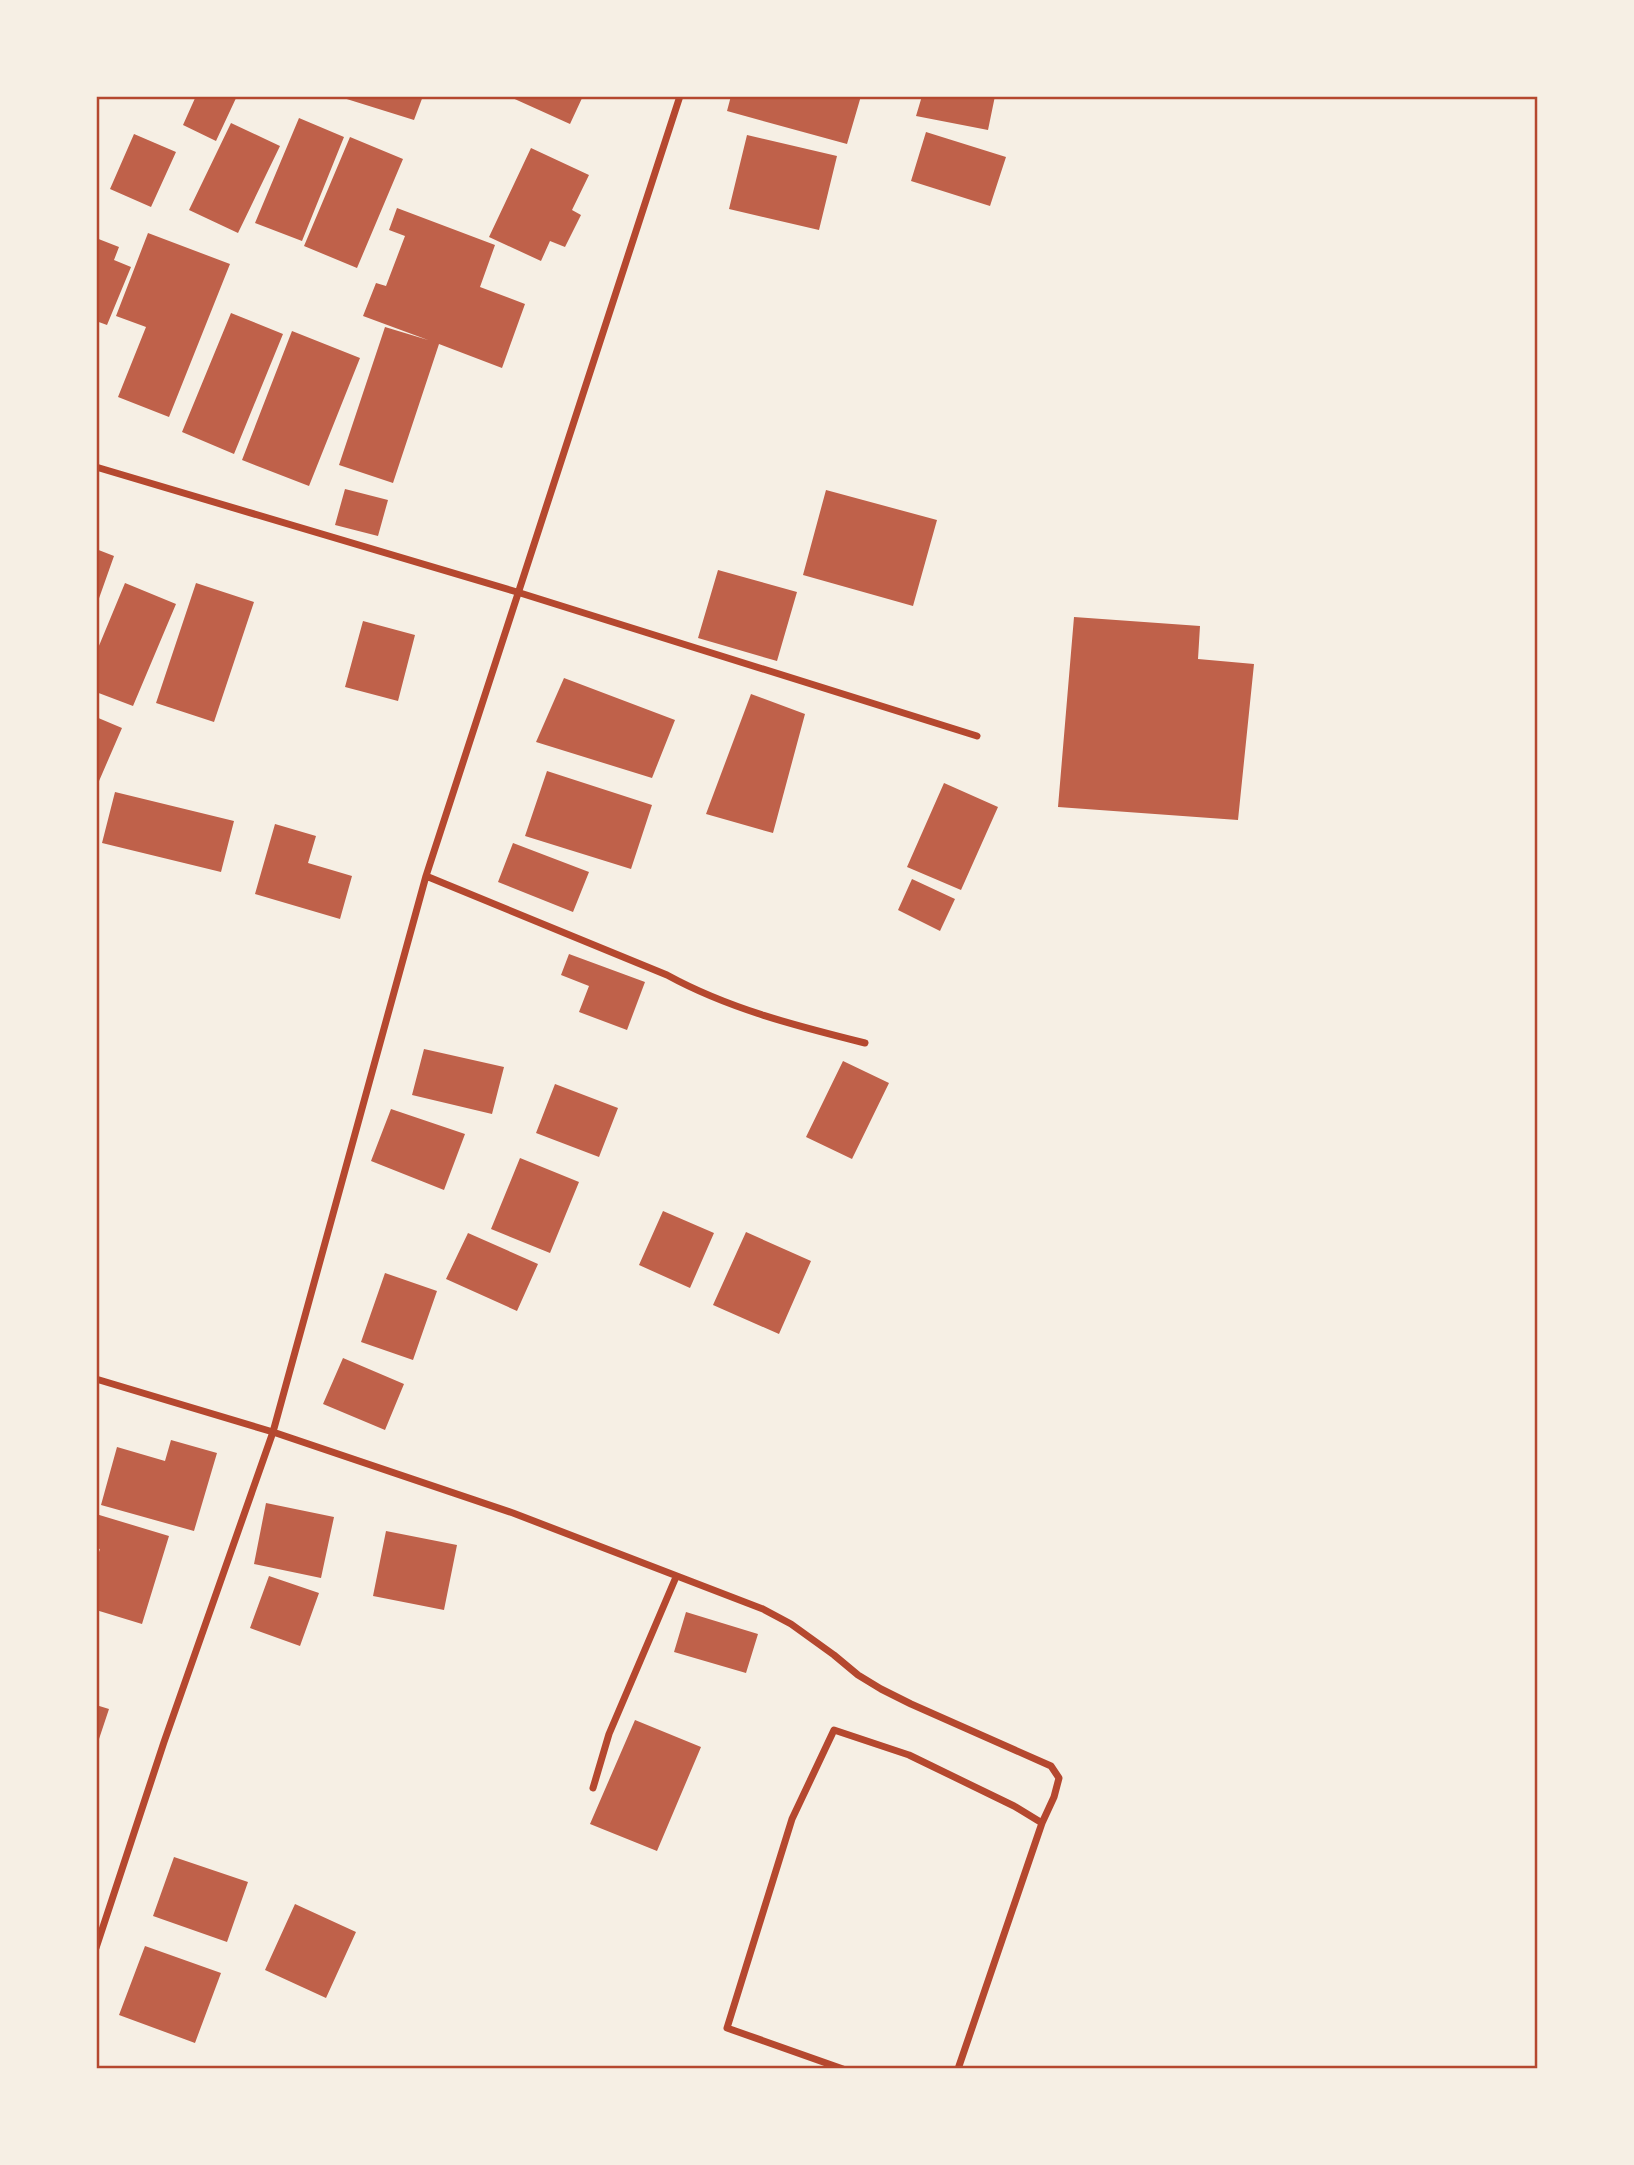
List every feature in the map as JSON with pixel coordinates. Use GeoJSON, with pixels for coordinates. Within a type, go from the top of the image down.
{"type":"FeatureCollection","features":[{"type":"Feature","properties":{"kind":"street"},"geometry":{"type":"LineString","coordinates":[[96,1948],[164,1742],[273,1432],[426,876],[680,96]]}},
{"type":"Feature","properties":{"kind":"street"},"geometry":{"type":"LineString","coordinates":[[96,467],[517,592],[977,736]]}},
{"type":"Feature","properties":{"kind":"street"},"geometry":{"type":"LineString","coordinates":[[426,876],[667,975],[720,1000],[790,1024],[865,1043]]}},
{"type":"Feature","properties":{"kind":"street"},"geometry":{"type":"LineString","coordinates":[[96,1379],[273,1432],[513,1513],[764,1609],[791,1624],[858,1675],[881,1689],[1051,1766],[1059,1778],[1054,1797],[1042,1823],[958,2069]]}},
{"type":"Feature","properties":{"kind":"street"},"geometry":{"type":"LineString","coordinates":[[593,1788],[609,1734],[676,1577]]}},
{"type":"Feature","properties":{"kind":"street"},"geometry":{"type":"LineString","coordinates":[[843,2069],[727,2028],[792,1819],[834,1730],[909,1755],[1014,1806],[1042,1823]]}},
{"type":"Feature","properties":{"kind":"building"},"geometry":{"type":"Polygon","coordinates":[[[196,96],[237,96],[216,141],[183,125],[196,96]]]}},
{"type":"Feature","properties":{"kind":"building"},"geometry":{"type":"Polygon","coordinates":[[[337,96],[423,96],[414,120],[337,96]]]}},
{"type":"Feature","properties":{"kind":"building"},"geometry":{"type":"Polygon","coordinates":[[[508,96],[583,96],[570,124],[508,96]]]}},
{"type":"Feature","properties":{"kind":"building"},"geometry":{"type":"Polygon","coordinates":[[[731,96],[861,96],[847,144],[727,111],[731,96]]]}},
{"type":"Feature","properties":{"kind":"building"},"geometry":{"type":"Polygon","coordinates":[[[922,96],[995,96],[988,130],[916,116],[922,96]]]}},
{"type":"Feature","properties":{"kind":"building"},"geometry":{"type":"Polygon","coordinates":[[[299,118],[344,137],[302,241],[255,223],[299,118]]]}},
{"type":"Feature","properties":{"kind":"building"},"geometry":{"type":"Polygon","coordinates":[[[231,123],[280,146],[238,233],[189,210],[231,123]]]}},
{"type":"Feature","properties":{"kind":"building"},"geometry":{"type":"Polygon","coordinates":[[[926,132],[1006,157],[990,206],[911,181],[926,132]]]}},
{"type":"Feature","properties":{"kind":"building"},"geometry":{"type":"Polygon","coordinates":[[[134,134],[176,152],[151,207],[110,189],[134,134]]]}},
{"type":"Feature","properties":{"kind":"building"},"geometry":{"type":"Polygon","coordinates":[[[747,135],[837,156],[819,230],[729,209],[747,135]]]}},
{"type":"Feature","properties":{"kind":"building"},"geometry":{"type":"Polygon","coordinates":[[[350,137],[403,159],[357,268],[304,246],[350,137]]]}},
{"type":"Feature","properties":{"kind":"building"},"geometry":{"type":"Polygon","coordinates":[[[531,148],[589,175],[572,210],[581,215],[565,247],[550,241],[541,261],[489,237],[531,148]]]}},
{"type":"Feature","properties":{"kind":"building"},"geometry":{"type":"Polygon","coordinates":[[[397,208],[495,245],[480,287],[525,304],[502,368],[439,344],[393,483],[339,465],[385,327],[428,340],[363,316],[376,283],[386,286],[405,236],[389,230],[397,208]]]}},
{"type":"Feature","properties":{"kind":"building"},"geometry":{"type":"Polygon","coordinates":[[[148,233],[230,264],[169,417],[118,397],[146,327],[116,316],[148,233]]]}},
{"type":"Feature","properties":{"kind":"building"},"geometry":{"type":"Polygon","coordinates":[[[96,238],[119,247],[114,260],[131,267],[107,325],[96,321],[96,238]]]}},
{"type":"Feature","properties":{"kind":"building"},"geometry":{"type":"Polygon","coordinates":[[[231,313],[283,334],[234,454],[182,432],[231,313]]]}},
{"type":"Feature","properties":{"kind":"building"},"geometry":{"type":"Polygon","coordinates":[[[292,331],[360,358],[309,486],[242,460],[292,331]]]}},
{"type":"Feature","properties":{"kind":"building"},"geometry":{"type":"Polygon","coordinates":[[[345,489],[388,500],[378,536],[335,525],[345,489]]]}},
{"type":"Feature","properties":{"kind":"building"},"geometry":{"type":"Polygon","coordinates":[[[826,490],[937,520],[913,606],[803,575],[826,490]]]}},
{"type":"Feature","properties":{"kind":"building"},"geometry":{"type":"Polygon","coordinates":[[[96,549],[114,556],[97,604],[96,604],[96,549]]]}},
{"type":"Feature","properties":{"kind":"building"},"geometry":{"type":"Polygon","coordinates":[[[718,570],[797,592],[777,661],[698,638],[718,570]]]}},
{"type":"Feature","properties":{"kind":"building"},"geometry":{"type":"Polygon","coordinates":[[[125,583],[176,604],[133,706],[96,692],[96,653],[125,583]]]}},
{"type":"Feature","properties":{"kind":"building"},"geometry":{"type":"Polygon","coordinates":[[[196,583],[254,602],[214,722],[156,703],[196,583]]]}},
{"type":"Feature","properties":{"kind":"building"},"geometry":{"type":"Polygon","coordinates":[[[1074,617],[1200,626],[1198,659],[1254,664],[1238,820],[1058,807],[1074,617]]]}},
{"type":"Feature","properties":{"kind":"building"},"geometry":{"type":"Polygon","coordinates":[[[363,621],[415,635],[398,701],[345,687],[363,621]]]}},
{"type":"Feature","properties":{"kind":"building"},"geometry":{"type":"Polygon","coordinates":[[[564,678],[675,720],[652,778],[536,742],[564,678]]]}},
{"type":"Feature","properties":{"kind":"building"},"geometry":{"type":"Polygon","coordinates":[[[751,694],[805,714],[773,833],[706,814],[751,694]]]}},
{"type":"Feature","properties":{"kind":"building"},"geometry":{"type":"Polygon","coordinates":[[[96,717],[122,728],[96,788],[96,717]]]}},
{"type":"Feature","properties":{"kind":"building"},"geometry":{"type":"Polygon","coordinates":[[[547,771],[652,805],[631,869],[525,836],[547,771]]]}},
{"type":"Feature","properties":{"kind":"building"},"geometry":{"type":"Polygon","coordinates":[[[944,783],[998,807],[961,890],[907,867],[944,783]]]}},
{"type":"Feature","properties":{"kind":"building"},"geometry":{"type":"Polygon","coordinates":[[[115,792],[234,821],[221,872],[102,843],[115,792]]]}},
{"type":"Feature","properties":{"kind":"building"},"geometry":{"type":"Polygon","coordinates":[[[275,824],[316,836],[308,863],[352,876],[340,919],[255,894],[275,824]]]}},
{"type":"Feature","properties":{"kind":"building"},"geometry":{"type":"Polygon","coordinates":[[[513,843],[589,872],[573,912],[498,882],[513,843]]]}},
{"type":"Feature","properties":{"kind":"building"},"geometry":{"type":"Polygon","coordinates":[[[912,879],[955,899],[940,931],[898,910],[912,879]]]}},
{"type":"Feature","properties":{"kind":"building"},"geometry":{"type":"Polygon","coordinates":[[[569,954],[645,982],[627,1030],[579,1012],[589,986],[561,975],[569,954]]]}},
{"type":"Feature","properties":{"kind":"building"},"geometry":{"type":"Polygon","coordinates":[[[424,1049],[504,1067],[492,1114],[412,1095],[424,1049]]]}},
{"type":"Feature","properties":{"kind":"building"},"geometry":{"type":"Polygon","coordinates":[[[843,1061],[889,1083],[852,1159],[806,1137],[843,1061]]]}},
{"type":"Feature","properties":{"kind":"building"},"geometry":{"type":"Polygon","coordinates":[[[555,1084],[618,1108],[599,1157],[536,1133],[555,1084]]]}},
{"type":"Feature","properties":{"kind":"building"},"geometry":{"type":"Polygon","coordinates":[[[391,1109],[465,1134],[444,1190],[371,1161],[391,1109]]]}},
{"type":"Feature","properties":{"kind":"building"},"geometry":{"type":"Polygon","coordinates":[[[520,1158],[579,1182],[550,1253],[491,1229],[520,1158]]]}},
{"type":"Feature","properties":{"kind":"building"},"geometry":{"type":"Polygon","coordinates":[[[663,1211],[714,1233],[690,1288],[639,1265],[663,1211]]]}},
{"type":"Feature","properties":{"kind":"building"},"geometry":{"type":"Polygon","coordinates":[[[746,1232],[811,1261],[779,1334],[713,1305],[746,1232]]]}},
{"type":"Feature","properties":{"kind":"building"},"geometry":{"type":"Polygon","coordinates":[[[468,1233],[538,1264],[517,1311],[446,1279],[468,1233]]]}},
{"type":"Feature","properties":{"kind":"building"},"geometry":{"type":"Polygon","coordinates":[[[385,1273],[437,1291],[413,1360],[361,1342],[385,1273]]]}},
{"type":"Feature","properties":{"kind":"building"},"geometry":{"type":"Polygon","coordinates":[[[343,1358],[404,1384],[385,1430],[323,1404],[343,1358]]]}},
{"type":"Feature","properties":{"kind":"building"},"geometry":{"type":"Polygon","coordinates":[[[171,1440],[217,1453],[194,1531],[101,1505],[117,1447],[165,1461],[171,1440]]]}},
{"type":"Feature","properties":{"kind":"building"},"geometry":{"type":"Polygon","coordinates":[[[266,1503],[334,1517],[321,1578],[254,1564],[266,1503]]]}},
{"type":"Feature","properties":{"kind":"building"},"geometry":{"type":"Polygon","coordinates":[[[96,1514],[169,1536],[142,1624],[96,1610],[96,1561],[100,1549],[96,1548],[96,1514]]]}},
{"type":"Feature","properties":{"kind":"building"},"geometry":{"type":"Polygon","coordinates":[[[386,1531],[457,1545],[444,1610],[373,1596],[386,1531]]]}},
{"type":"Feature","properties":{"kind":"building"},"geometry":{"type":"Polygon","coordinates":[[[269,1576],[319,1593],[300,1646],[250,1628],[269,1576]]]}},
{"type":"Feature","properties":{"kind":"building"},"geometry":{"type":"Polygon","coordinates":[[[686,1612],[758,1634],[746,1673],[674,1652],[686,1612]]]}},
{"type":"Feature","properties":{"kind":"building"},"geometry":{"type":"Polygon","coordinates":[[[96,1705],[109,1709],[97,1745],[96,1745],[96,1705]]]}},
{"type":"Feature","properties":{"kind":"building"},"geometry":{"type":"Polygon","coordinates":[[[635,1720],[701,1747],[657,1851],[590,1824],[635,1720]]]}},
{"type":"Feature","properties":{"kind":"building"},"geometry":{"type":"Polygon","coordinates":[[[174,1857],[248,1882],[227,1942],[153,1916],[174,1857]]]}},
{"type":"Feature","properties":{"kind":"building"},"geometry":{"type":"Polygon","coordinates":[[[295,1904],[356,1932],[326,1998],[265,1970],[295,1904]]]}},
{"type":"Feature","properties":{"kind":"building"},"geometry":{"type":"Polygon","coordinates":[[[145,1946],[221,1973],[195,2043],[119,2015],[145,1946]]]}}]}
